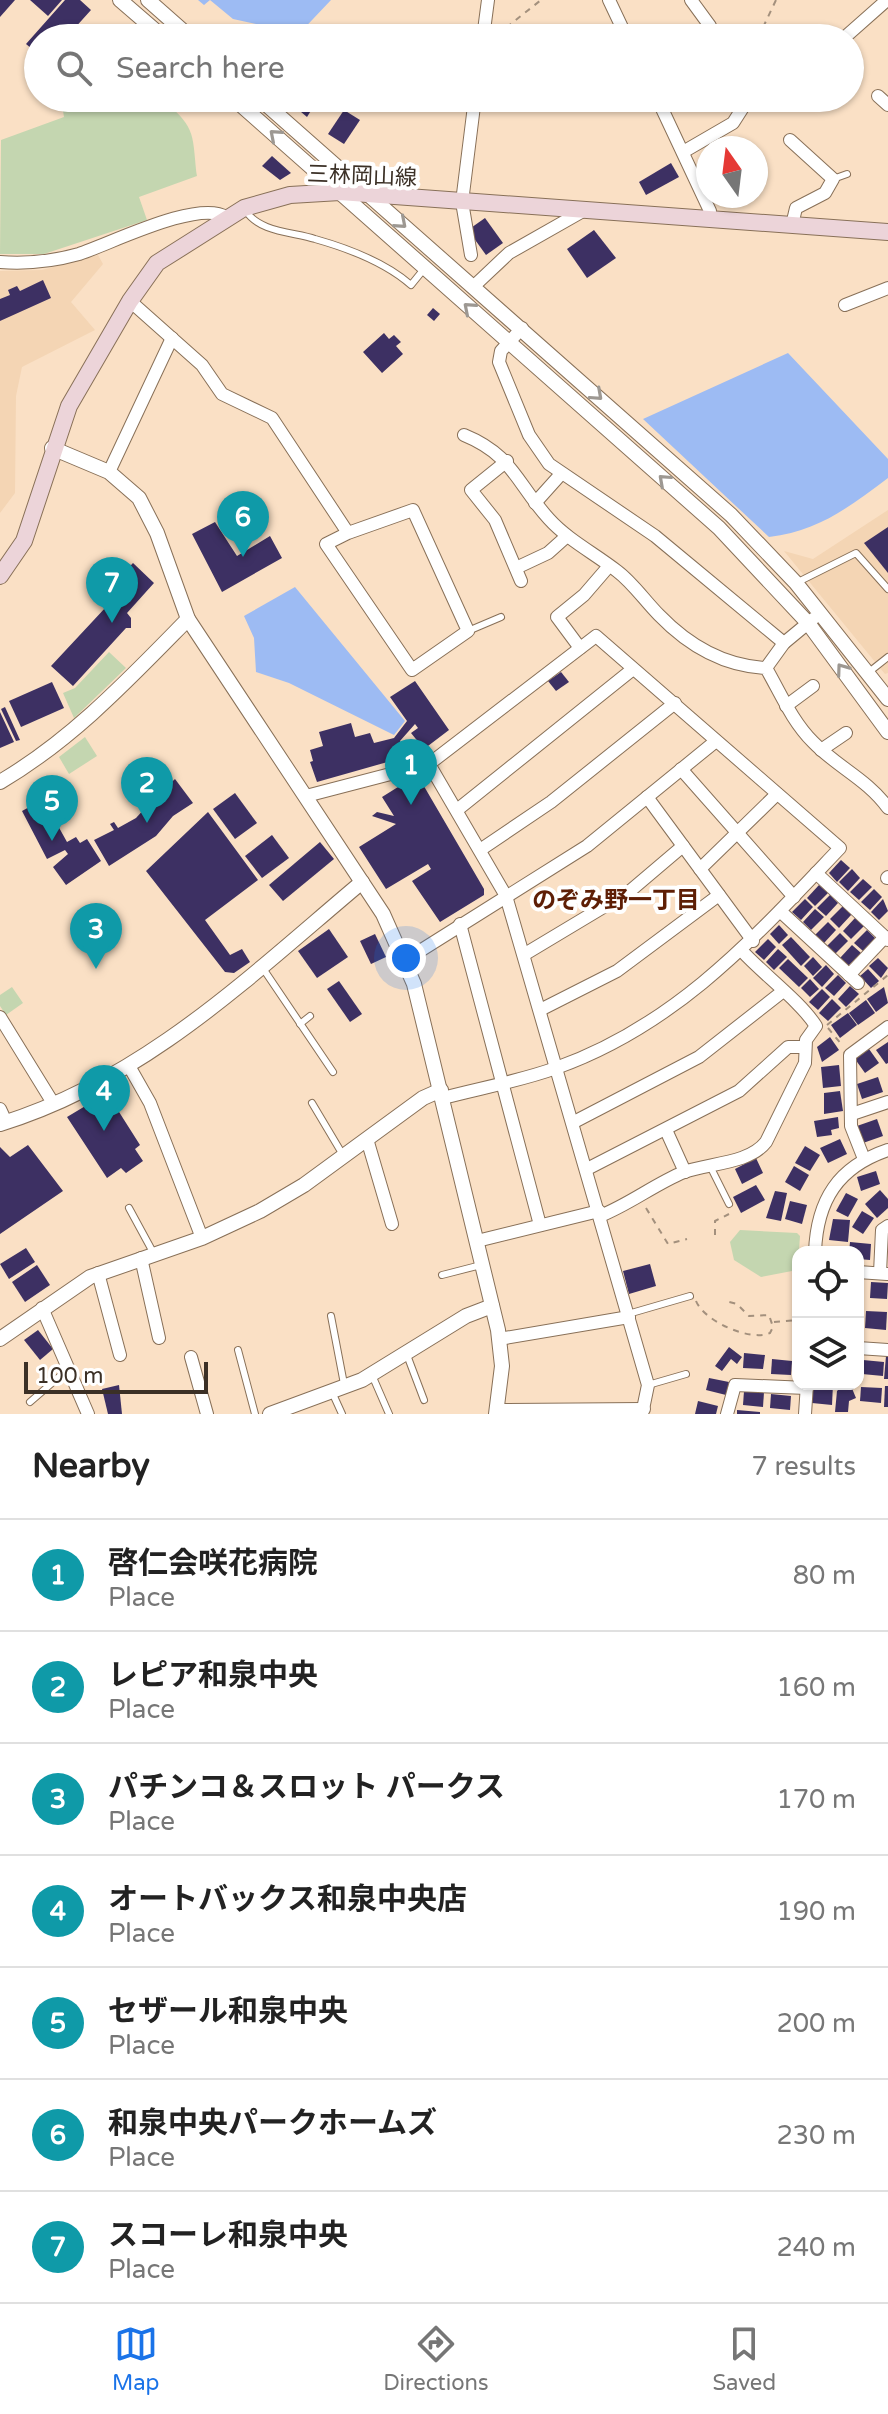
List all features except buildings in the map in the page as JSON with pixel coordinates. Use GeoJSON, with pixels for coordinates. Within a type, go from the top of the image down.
{"type":"FeatureCollection","features":[{"type":"Feature","properties":{"kind":"main road","name":"三林岡山線"},"geometry":{"type":"LineString","coordinates":[[0,576],[24,541],[52,448],[69,406],[130,301],[157,263],[244,208],[290,195],[340,192],[888,232]]}},
{"type":"Feature","properties":{"kind":"street"},"geometry":{"type":"LineString","coordinates":[[120,0],[148,24]]}},
{"type":"Feature","properties":{"kind":"street"},"geometry":{"type":"LineString","coordinates":[[148,0],[175,24]]}},
{"type":"Feature","properties":{"kind":"street"},"geometry":{"type":"LineString","coordinates":[[485,24],[488,0]]}},
{"type":"Feature","properties":{"kind":"street"},"geometry":{"type":"LineString","coordinates":[[691,0],[709,24]]}},
{"type":"Feature","properties":{"kind":"street"},"geometry":{"type":"LineString","coordinates":[[860,24],[887,0]]}},
{"type":"Feature","properties":{"kind":"street"},"geometry":{"type":"LineString","coordinates":[[612,1],[621,24]]}},
{"type":"Feature","properties":{"kind":"street"},"geometry":{"type":"LineString","coordinates":[[249,112],[719,528],[808,623],[888,732]]}},
{"type":"Feature","properties":{"kind":"street"},"geometry":{"type":"LineString","coordinates":[[275,112],[731,515],[796,583],[886,694]]}},
{"type":"Feature","properties":{"kind":"street"},"geometry":{"type":"LineString","coordinates":[[471,255],[462,202],[473,112]]}},
{"type":"Feature","properties":{"kind":"street"},"geometry":{"type":"LineString","coordinates":[[664,112],[710,211],[709,220]]}},
{"type":"Feature","properties":{"kind":"street"},"geometry":{"type":"LineString","coordinates":[[683,152],[733,123],[740,112]]}},
{"type":"Feature","properties":{"kind":"street"},"geometry":{"type":"LineString","coordinates":[[790,140],[797,154],[833,179],[825,193],[796,208],[792,225]]}},
{"type":"Feature","properties":{"kind":"street"},"geometry":{"type":"LineString","coordinates":[[473,287],[509,253],[583,211]]}},
{"type":"Feature","properties":{"kind":"street"},"geometry":{"type":"LineString","coordinates":[[0,262],[18,263],[77,255],[152,226],[211,212],[226,217]]}},
{"type":"Feature","properties":{"kind":"street"},"geometry":{"type":"LineString","coordinates":[[845,305],[888,288]]}},
{"type":"Feature","properties":{"kind":"street"},"geometry":{"type":"LineString","coordinates":[[130,301],[202,365],[229,399],[265,411],[272,418],[348,533]]}},
{"type":"Feature","properties":{"kind":"street"},"geometry":{"type":"LineString","coordinates":[[522,328],[499,355],[535,447],[561,474],[655,536],[784,643]]}},
{"type":"Feature","properties":{"kind":"street"},"geometry":{"type":"LineString","coordinates":[[109,472],[172,338]]}},
{"type":"Feature","properties":{"kind":"street"},"geometry":{"type":"LineString","coordinates":[[464,435],[488,444],[507,461],[535,503],[567,536],[609,566],[689,641],[727,662],[766,668]]}},
{"type":"Feature","properties":{"kind":"street"},"geometry":{"type":"LineString","coordinates":[[52,448],[109,472],[139,498],[150,515],[188,619],[383,914],[414,984],[483,1265],[502,1366],[497,1412],[643,1412],[648,1385],[542,1009],[506,896],[429,764]]}},
{"type":"Feature","properties":{"kind":"street"},"geometry":{"type":"LineString","coordinates":[[507,461],[471,490],[495,520],[521,581]]}},
{"type":"Feature","properties":{"kind":"street"},"geometry":{"type":"LineString","coordinates":[[535,503],[561,474]]}},
{"type":"Feature","properties":{"kind":"street"},"geometry":{"type":"LineString","coordinates":[[413,510],[468,631],[412,670],[326,544],[348,533],[413,510]]}},
{"type":"Feature","properties":{"kind":"street"},"geometry":{"type":"LineString","coordinates":[[516,568],[548,553],[567,536]]}},
{"type":"Feature","properties":{"kind":"street"},"geometry":{"type":"LineString","coordinates":[[580,648],[557,617],[584,595],[609,566]]}},
{"type":"Feature","properties":{"kind":"street"},"geometry":{"type":"LineString","coordinates":[[766,668],[784,643],[820,613]]}},
{"type":"Feature","properties":{"kind":"street"},"geometry":{"type":"LineString","coordinates":[[0,782],[39,758],[91,717],[188,619]]}},
{"type":"Feature","properties":{"kind":"street"},"geometry":{"type":"LineString","coordinates":[[306,796],[429,764],[596,636],[840,848]]}},
{"type":"Feature","properties":{"kind":"street"},"geometry":{"type":"LineString","coordinates":[[766,668],[802,730],[821,750],[866,783],[888,808]]}},
{"type":"Feature","properties":{"kind":"street"},"geometry":{"type":"LineString","coordinates":[[457,810],[633,669]]}},
{"type":"Feature","properties":{"kind":"street"},"geometry":{"type":"LineString","coordinates":[[786,706],[813,686]]}},
{"type":"Feature","properties":{"kind":"street"},"geometry":{"type":"LineString","coordinates":[[480,850],[551,802],[675,703]]}},
{"type":"Feature","properties":{"kind":"street"},"geometry":{"type":"LineString","coordinates":[[821,750],[846,733]]}},
{"type":"Feature","properties":{"kind":"street"},"geometry":{"type":"LineString","coordinates":[[404,961],[587,846],[716,741]]}},
{"type":"Feature","properties":{"kind":"street"},"geometry":{"type":"LineString","coordinates":[[681,769],[794,897]]}},
{"type":"Feature","properties":{"kind":"street"},"geometry":{"type":"LineString","coordinates":[[700,869],[777,794]]}},
{"type":"Feature","properties":{"kind":"street"},"geometry":{"type":"LineString","coordinates":[[647,797],[753,941]]}},
{"type":"Feature","properties":{"kind":"street"},"geometry":{"type":"LineString","coordinates":[[0,1339],[98,1273],[202,1238],[284,1197],[423,1098],[504,1083],[558,1067],[660,1015],[753,941],[850,837]]}},
{"type":"Feature","properties":{"kind":"street"},"geometry":{"type":"LineString","coordinates":[[525,954],[630,891],[683,846]]}},
{"type":"Feature","properties":{"kind":"street"},"geometry":{"type":"LineString","coordinates":[[780,911],[853,979],[886,939],[816,873]]}},
{"type":"Feature","properties":{"kind":"street"},"geometry":{"type":"LineString","coordinates":[[2,1118],[53,1103],[129,1066],[193,1025],[362,882]]}},
{"type":"Feature","properties":{"kind":"street"},"geometry":{"type":"LineString","coordinates":[[542,1009],[617,971],[719,895]]}},
{"type":"Feature","properties":{"kind":"street"},"geometry":{"type":"LineString","coordinates":[[460,924],[540,1225]]}},
{"type":"Feature","properties":{"kind":"street"},"geometry":{"type":"LineString","coordinates":[[477,1241],[600,1213],[685,1172],[762,1148],[805,1063],[805,1047],[821,1026],[742,951]]}},
{"type":"Feature","properties":{"kind":"street"},"geometry":{"type":"LineString","coordinates":[[574,1122],[699,1057],[782,992]]}},
{"type":"Feature","properties":{"kind":"street"},"geometry":{"type":"LineString","coordinates":[[0,1017],[53,1103]]}},
{"type":"Feature","properties":{"kind":"street"},"geometry":{"type":"LineString","coordinates":[[864,1159],[854,1137],[850,1055],[888,1027]]}},
{"type":"Feature","properties":{"kind":"street"},"geometry":{"type":"LineString","coordinates":[[587,1169],[739,1091],[788,1047],[805,1047]]}},
{"type":"Feature","properties":{"kind":"street"},"geometry":{"type":"LineString","coordinates":[[129,1066],[150,1103],[202,1238]]}},
{"type":"Feature","properties":{"kind":"street"},"geometry":{"type":"LineString","coordinates":[[852,1114],[888,1102]]}},
{"type":"Feature","properties":{"kind":"street"},"geometry":{"type":"LineString","coordinates":[[666,1130],[685,1172]]}},
{"type":"Feature","properties":{"kind":"street"},"geometry":{"type":"LineString","coordinates":[[367,1139],[390,1195],[392,1224]]}},
{"type":"Feature","properties":{"kind":"street"},"geometry":{"type":"LineString","coordinates":[[816,1246],[824,1200],[844,1173],[864,1159],[888,1150]]}},
{"type":"Feature","properties":{"kind":"street"},"geometry":{"type":"LineString","coordinates":[[864,1272],[884,1273],[882,1230],[888,1226]]}},
{"type":"Feature","properties":{"kind":"street"},"geometry":{"type":"LineString","coordinates":[[148,1256],[160,1314],[159,1338]]}},
{"type":"Feature","properties":{"kind":"street"},"geometry":{"type":"LineString","coordinates":[[98,1273],[120,1355]]}},
{"type":"Feature","properties":{"kind":"street"},"geometry":{"type":"LineString","coordinates":[[270,1414],[372,1375],[466,1316],[492,1306]]}},
{"type":"Feature","properties":{"kind":"street"},"geometry":{"type":"LineString","coordinates":[[42,1308],[88,1414]]}},
{"type":"Feature","properties":{"kind":"street"},"geometry":{"type":"LineString","coordinates":[[499,1339],[628,1316]]}},
{"type":"Feature","properties":{"kind":"street"},"geometry":{"type":"LineString","coordinates":[[864,1348],[888,1350]]}},
{"type":"Feature","properties":{"kind":"street"},"geometry":{"type":"LineString","coordinates":[[191,1357],[204,1380],[207,1414]]}},
{"type":"Feature","properties":{"kind":"street"},"geometry":{"type":"LineString","coordinates":[[727,1414],[735,1385],[792,1386]]}},
{"type":"Feature","properties":{"kind":"street"},"geometry":{"type":"LineString","coordinates":[[805,1414],[807,1390]]}},
{"type":"Feature","properties":{"kind":"lane"},"geometry":{"type":"LineString","coordinates":[[833,179],[847,174]]}},
{"type":"Feature","properties":{"kind":"lane"},"geometry":{"type":"LineString","coordinates":[[244,208],[248,216],[266,226],[339,248],[383,267],[411,285],[424,269]]}},
{"type":"Feature","properties":{"kind":"lane"},"geometry":{"type":"LineString","coordinates":[[796,583],[856,553],[888,589]]}},
{"type":"Feature","properties":{"kind":"lane"},"geometry":{"type":"LineString","coordinates":[[468,631],[501,617]]}},
{"type":"Feature","properties":{"kind":"lane"},"geometry":{"type":"LineString","coordinates":[[869,672],[888,657]]}},
{"type":"Feature","properties":{"kind":"lane"},"geometry":{"type":"LineString","coordinates":[[262,967],[333,1072]]}},
{"type":"Feature","properties":{"kind":"lane"},"geometry":{"type":"LineString","coordinates":[[300,1024],[310,1016]]}},
{"type":"Feature","properties":{"kind":"lane"},"geometry":{"type":"LineString","coordinates":[[314,1065],[324,1058]]}},
{"type":"Feature","properties":{"kind":"lane"},"geometry":{"type":"LineString","coordinates":[[312,1103],[344,1156]]}},
{"type":"Feature","properties":{"kind":"lane"},"geometry":{"type":"LineString","coordinates":[[710,1166],[729,1204]]}},
{"type":"Feature","properties":{"kind":"lane"},"geometry":{"type":"LineString","coordinates":[[129,1208],[148,1256]]}},
{"type":"Feature","properties":{"kind":"lane"},"geometry":{"type":"LineString","coordinates":[[442,1275],[483,1265]]}},
{"type":"Feature","properties":{"kind":"lane"},"geometry":{"type":"LineString","coordinates":[[628,1316],[690,1296]]}},
{"type":"Feature","properties":{"kind":"lane"},"geometry":{"type":"LineString","coordinates":[[331,1316],[342,1414]]}},
{"type":"Feature","properties":{"kind":"lane"},"geometry":{"type":"LineString","coordinates":[[238,1350],[255,1414]]}},
{"type":"Feature","properties":{"kind":"lane"},"geometry":{"type":"LineString","coordinates":[[407,1355],[424,1400]]}},
{"type":"Feature","properties":{"kind":"lane"},"geometry":{"type":"LineString","coordinates":[[30,1402],[69,1369]]}},
{"type":"Feature","properties":{"kind":"lane"},"geometry":{"type":"LineString","coordinates":[[648,1385],[686,1374]]}},
{"type":"Feature","properties":{"kind":"lane"},"geometry":{"type":"LineString","coordinates":[[372,1375],[389,1414]]}},
{"type":"Feature","properties":{"kind":"path"},"geometry":{"type":"LineString","coordinates":[[511,24],[541,0]]}},
{"type":"Feature","properties":{"kind":"path"},"geometry":{"type":"LineString","coordinates":[[765,24],[776,0]]}},
{"type":"Feature","properties":{"kind":"path"},"geometry":{"type":"LineString","coordinates":[[850,1055],[821,1026],[888,975]]}},
{"type":"Feature","properties":{"kind":"path"},"geometry":{"type":"LineString","coordinates":[[640,1196],[668,1244],[687,1239]]}},
{"type":"Feature","properties":{"kind":"path"},"geometry":{"type":"LineString","coordinates":[[715,1235],[714,1223],[730,1214],[729,1204]]}},
{"type":"Feature","properties":{"kind":"path"},"geometry":{"type":"LineString","coordinates":[[690,1296],[694,1295],[700,1311],[725,1328],[759,1337],[770,1333],[773,1323]]}},
{"type":"Feature","properties":{"kind":"path"},"geometry":{"type":"LineString","coordinates":[[729,1302],[737,1304],[746,1315],[767,1315],[773,1323]]}},
{"type":"Feature","properties":{"kind":"path"},"geometry":{"type":"LineString","coordinates":[[773,1323],[792,1321]]}},
{"type":"Feature","properties":{"kind":"shaded area"},"geometry":{"type":"Polygon","coordinates":[[[98,255],[103,264],[71,302],[95,330],[22,367],[16,396],[15,493],[0,513],[0,271],[42,270],[98,255]]]}},
{"type":"Feature","properties":{"kind":"shaded area"},"geometry":{"type":"Polygon","coordinates":[[[888,510],[888,673],[885,674],[784,551],[813,559],[888,510]]]}},
{"type":"Feature","properties":{"kind":"green space"},"geometry":{"type":"Polygon","coordinates":[[[63,112],[176,112],[191,132],[197,176],[139,197],[147,220],[44,254],[0,254],[1,140],[64,117],[63,112]]]}},
{"type":"Feature","properties":{"kind":"green space"},"geometry":{"type":"Polygon","coordinates":[[[109,652],[126,668],[74,718],[63,693],[75,688],[109,652]]]}},
{"type":"Feature","properties":{"kind":"green space"},"geometry":{"type":"Polygon","coordinates":[[[85,737],[97,756],[69,774],[59,757],[85,737]]]}},
{"type":"Feature","properties":{"kind":"green space"},"geometry":{"type":"Polygon","coordinates":[[[12,987],[23,1003],[6,1015],[0,1006],[0,995],[12,987]]]}},
{"type":"Feature","properties":{"kind":"green space"},"geometry":{"type":"Polygon","coordinates":[[[740,1230],[797,1233],[800,1236],[799,1246],[792,1246],[792,1271],[761,1277],[734,1260],[730,1242],[740,1230]]]}},
{"type":"Feature","properties":{"kind":"water"},"geometry":{"type":"Polygon","coordinates":[[[210,0],[331,0],[308,24],[256,24],[233,19],[210,0]]]}},
{"type":"Feature","properties":{"kind":"water"},"geometry":{"type":"Polygon","coordinates":[[[788,353],[888,459],[888,478],[846,508],[818,523],[769,537],[643,419],[788,353]]]}},
{"type":"Feature","properties":{"kind":"water"},"geometry":{"type":"Polygon","coordinates":[[[295,587],[405,721],[394,735],[289,683],[256,672],[254,638],[244,616],[295,587]]]}},
{"type":"Feature","properties":{"kind":"place","name":"和泉中央パークホームズ"},"geometry":{"type":"Point","coordinates":[243,557]}},
{"type":"Feature","properties":{"kind":"place","name":"スコーレ和泉中央"},"geometry":{"type":"Point","coordinates":[112,623]}},
{"type":"Feature","properties":{"kind":"place","name":"啓仁会咲花病院"},"geometry":{"type":"Point","coordinates":[411,805]}},
{"type":"Feature","properties":{"kind":"place","name":"レピア和泉中央"},"geometry":{"type":"Point","coordinates":[147,823]}},
{"type":"Feature","properties":{"kind":"place","name":"セザール和泉中央"},"geometry":{"type":"Point","coordinates":[52,841]}},
{"type":"Feature","properties":{"kind":"place","name":"パチンコ＆スロット パークス"},"geometry":{"type":"Point","coordinates":[96,969]}},
{"type":"Feature","properties":{"kind":"place","name":"オートバックス和泉中央店"},"geometry":{"type":"Point","coordinates":[104,1131]}},
{"type":"Feature","properties":{"kind":"district","name":"のぞみ野一丁目"},"geometry":{"type":"Point","coordinates":[616,900]}}]}
